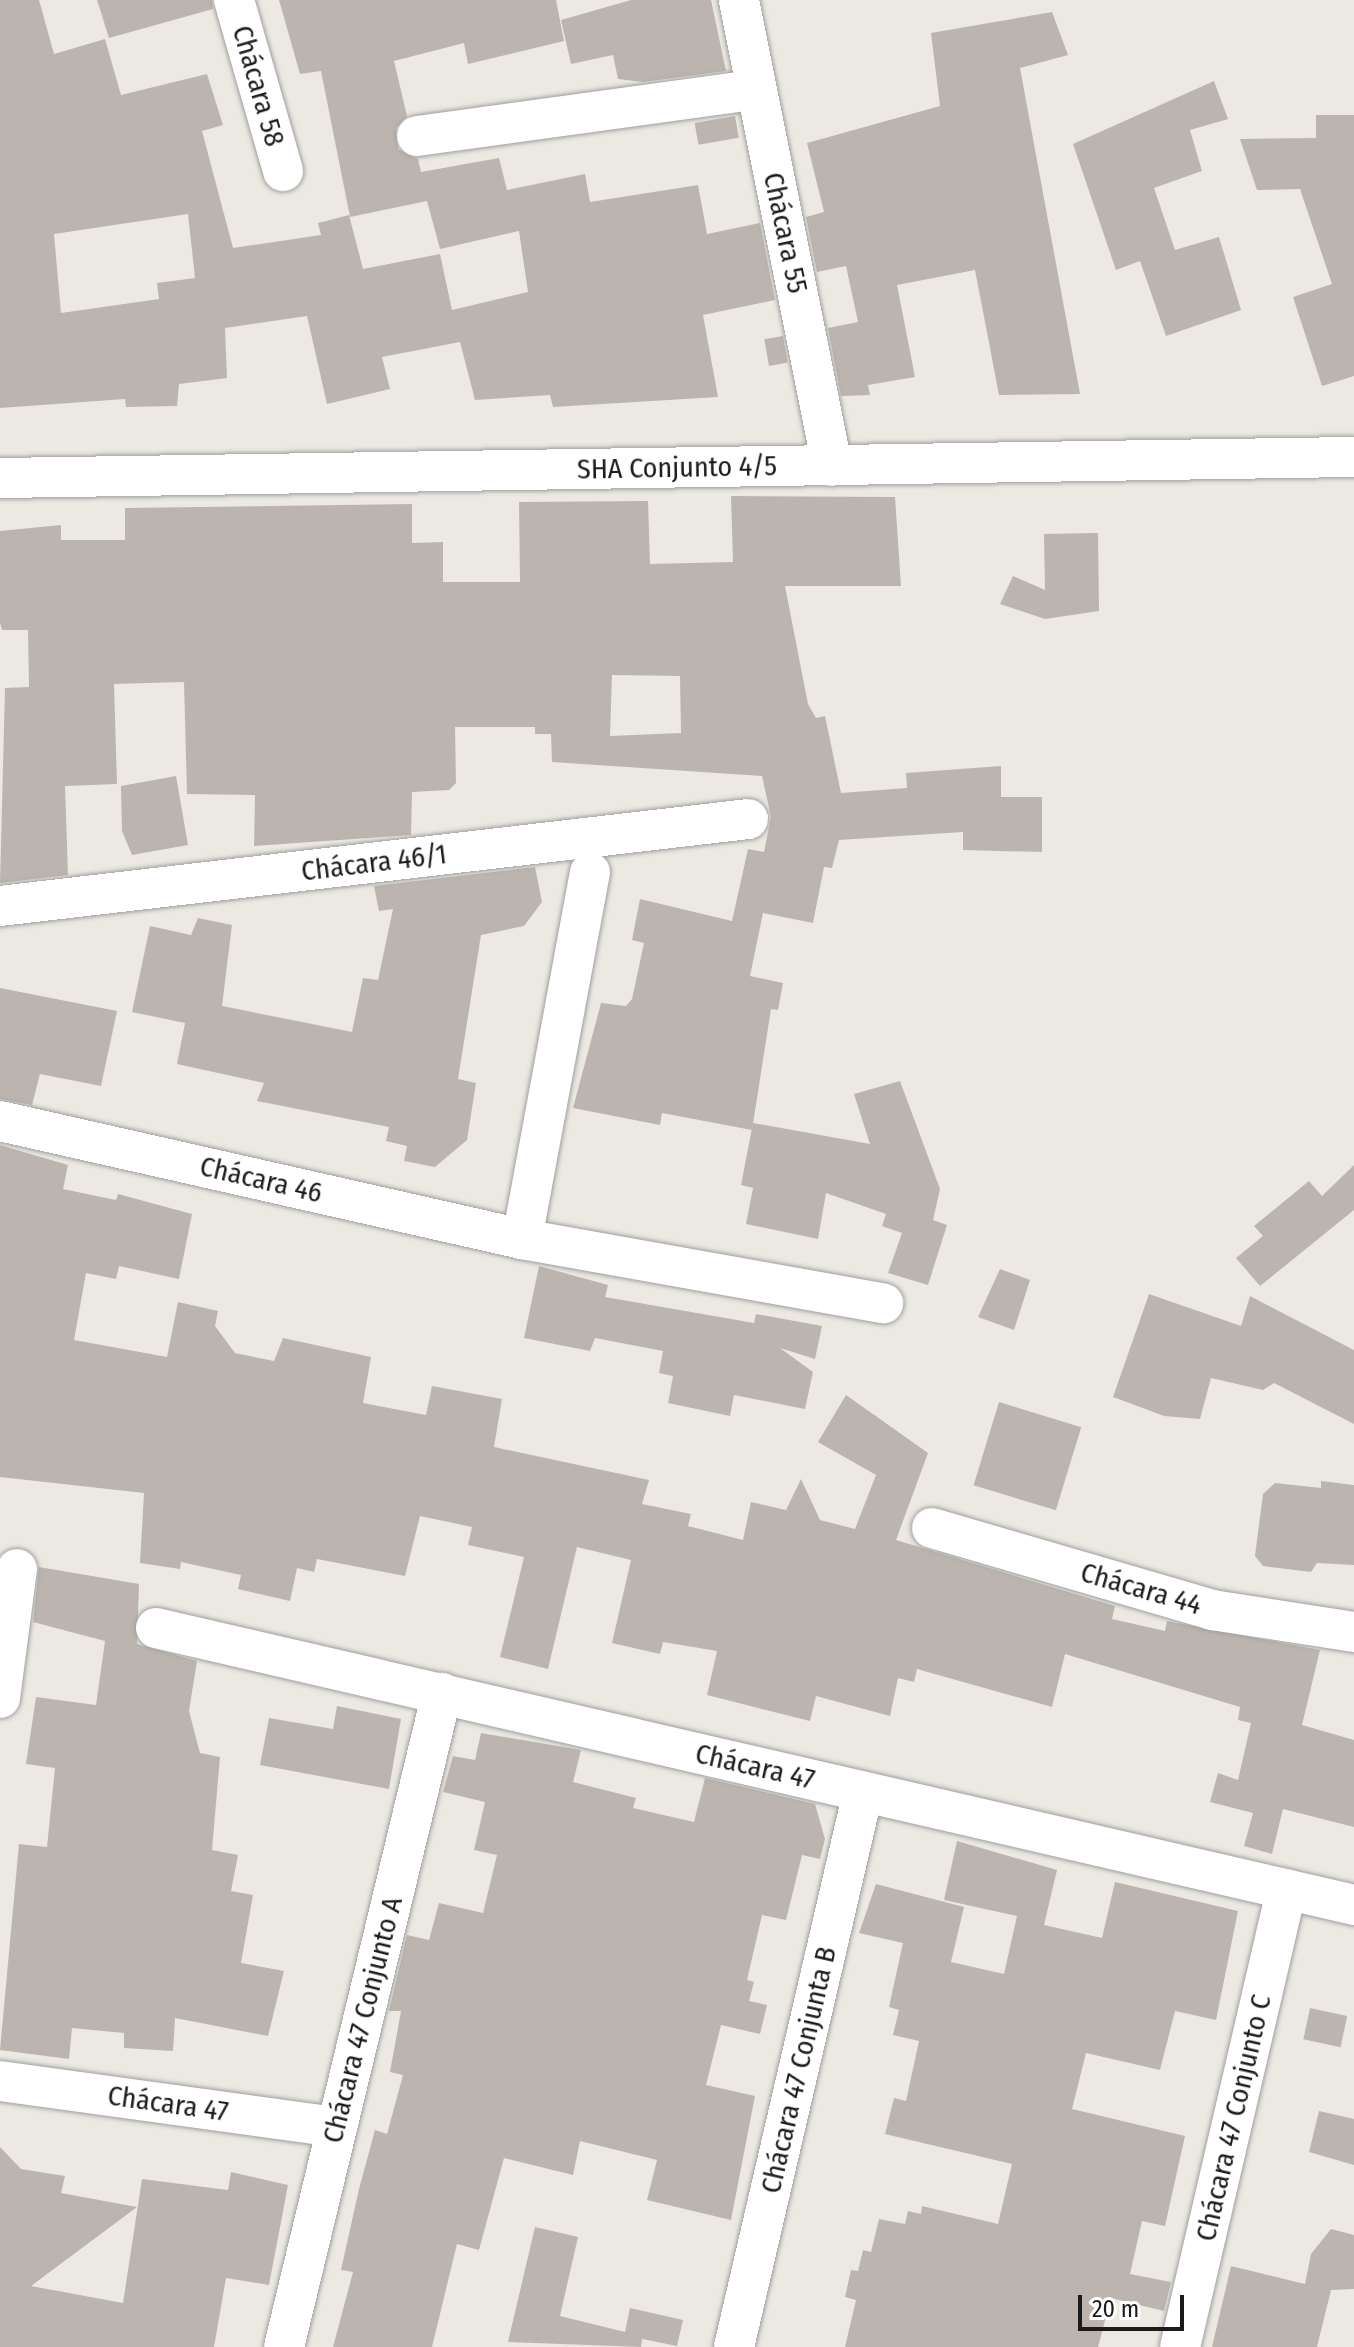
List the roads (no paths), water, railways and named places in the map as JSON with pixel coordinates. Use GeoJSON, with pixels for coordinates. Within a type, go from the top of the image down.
{"type":"FeatureCollection","features":[{"type":"Feature","properties":{"kind":"street","name":"Chácara 58"},"geometry":{"type":"LineString","coordinates":[[234,0],[283,171]]}},
{"type":"Feature","properties":{"kind":"street","name":"Chácara 55"},"geometry":{"type":"LineString","coordinates":[[739,0],[832,466]]}},
{"type":"Feature","properties":{"kind":"street"},"geometry":{"type":"LineString","coordinates":[[417,136],[755,90]]}},
{"type":"Feature","properties":{"kind":"street","name":"SHA Conjunto 4/5"},"geometry":{"type":"LineString","coordinates":[[0,478],[1354,457]]}},
{"type":"Feature","properties":{"kind":"street","name":"Chácara 46/1"},"geometry":{"type":"LineString","coordinates":[[0,906],[748,819]]}},
{"type":"Feature","properties":{"kind":"street"},"geometry":{"type":"LineString","coordinates":[[522,1239],[590,872]]}},
{"type":"Feature","properties":{"kind":"street","name":"Chácara 46"},"geometry":{"type":"LineString","coordinates":[[0,1121],[522,1239],[883,1303]]}},
{"type":"Feature","properties":{"kind":"street","name":"Chácara 44"},"geometry":{"type":"LineString","coordinates":[[932,1528],[1212,1610],[1354,1632]]}},
{"type":"Feature","properties":{"kind":"street"},"geometry":{"type":"LineString","coordinates":[[0,1698],[17,1569]]}},
{"type":"Feature","properties":{"kind":"street","name":"Chácara 47"},"geometry":{"type":"LineString","coordinates":[[156,1628],[1354,1905]]}},
{"type":"Feature","properties":{"kind":"street","name":"Chácara 47 Conjunto A"},"geometry":{"type":"LineString","coordinates":[[284,2347],[442,1693]]}},
{"type":"Feature","properties":{"kind":"street","name":"Chácara 47 Conjunta B"},"geometry":{"type":"LineString","coordinates":[[734,2347],[863,1792]]}},
{"type":"Feature","properties":{"kind":"street","name":"Chácara 47 Conjunto C"},"geometry":{"type":"LineString","coordinates":[[1180,2347],[1287,1889]]}},
{"type":"Feature","properties":{"kind":"street","name":"Chácara 47"},"geometry":{"type":"LineString","coordinates":[[0,2081],[336,2127]]}}]}
